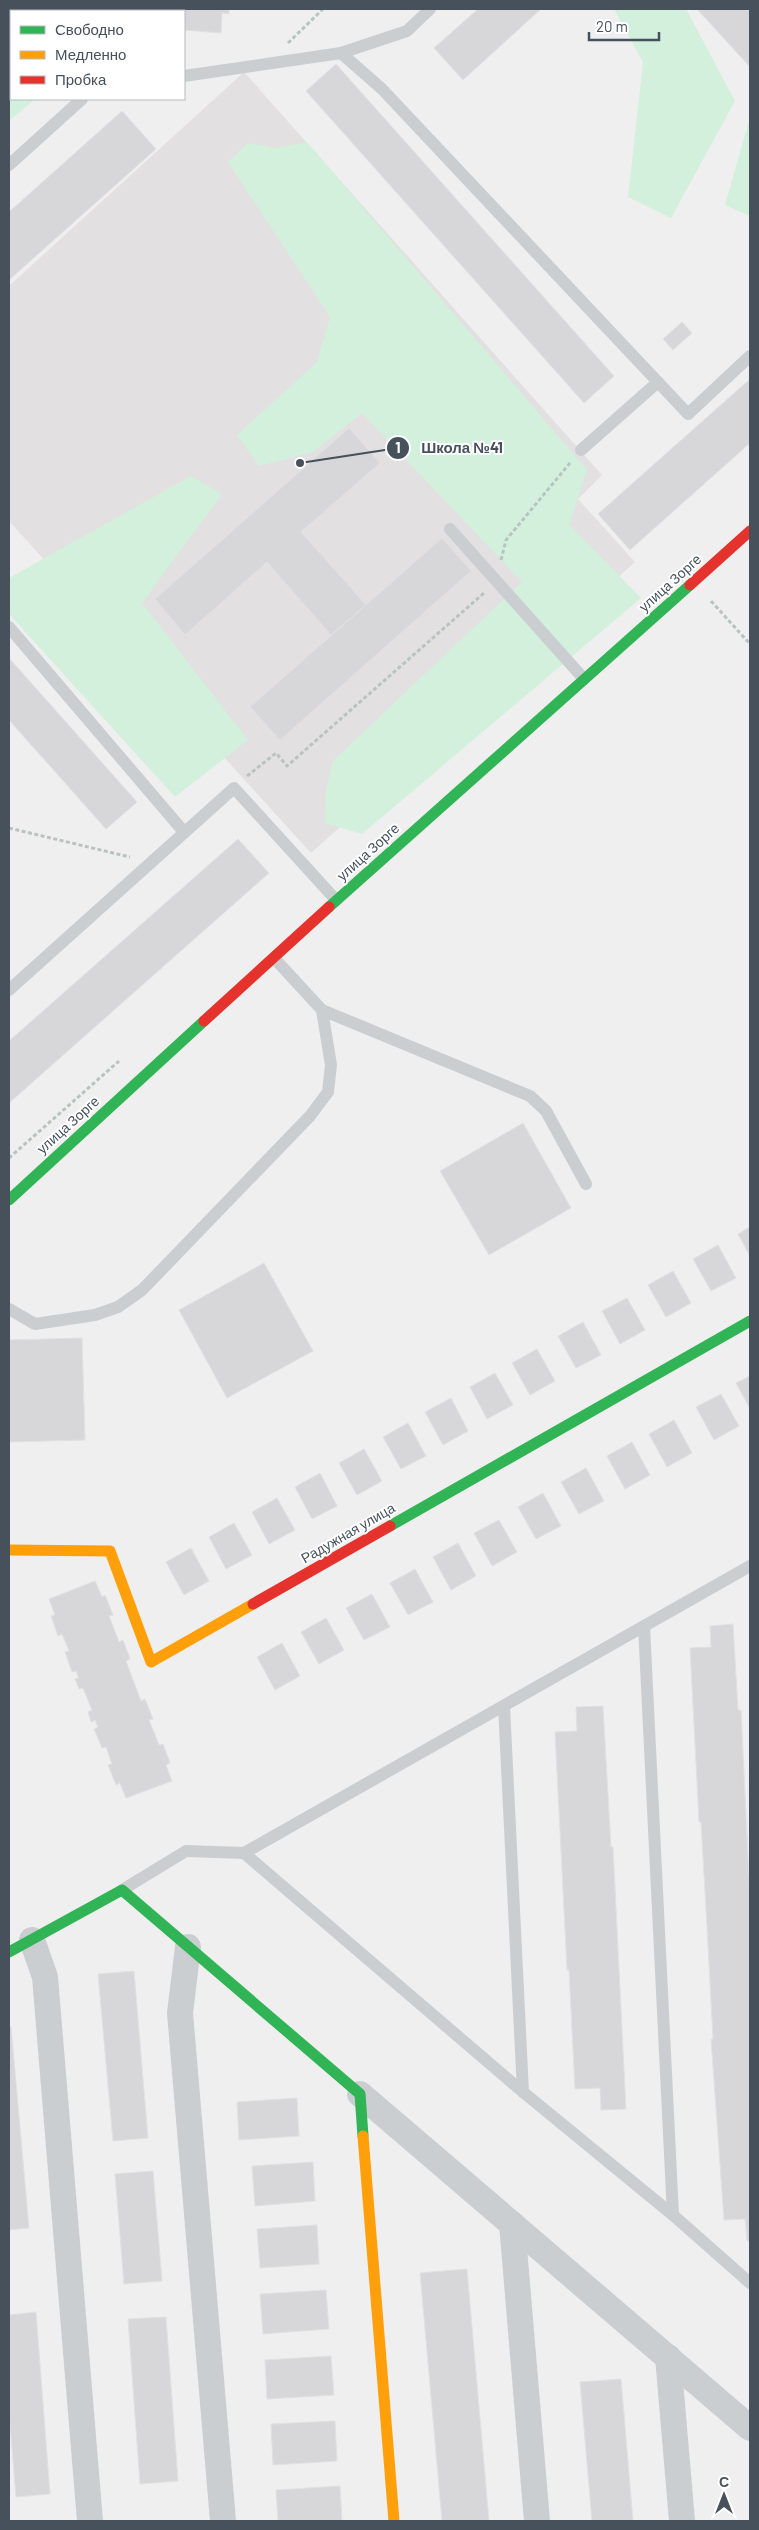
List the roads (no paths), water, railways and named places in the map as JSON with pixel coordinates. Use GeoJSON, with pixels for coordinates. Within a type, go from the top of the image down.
{"type":"FeatureCollection","features":[{"type":"Feature","properties":{"kind":"street","name":"улица Зорге"},"geometry":{"type":"LineString","coordinates":[[9,1200],[336,900],[750,531]]}},
{"type":"Feature","properties":{"kind":"street","name":"Радужная улица"},"geometry":{"type":"LineString","coordinates":[[9,1550],[110,1551],[151,1662],[750,1321]]}},
{"type":"Feature","properties":{"kind":"street"},"geometry":{"type":"LineString","coordinates":[[9,1952],[122,1890],[750,2428]]}},
{"type":"Feature","properties":{"kind":"street"},"geometry":{"type":"LineString","coordinates":[[32,1940],[45,1977],[90,2521]]}},
{"type":"Feature","properties":{"kind":"street"},"geometry":{"type":"LineString","coordinates":[[188,1947],[180,2013],[224,2521]]}},
{"type":"Feature","properties":{"kind":"street"},"geometry":{"type":"LineString","coordinates":[[360,2094],[394,2521]]}},
{"type":"Feature","properties":{"kind":"street"},"geometry":{"type":"LineString","coordinates":[[512,2224],[537,2521]]}},
{"type":"Feature","properties":{"kind":"street"},"geometry":{"type":"LineString","coordinates":[[668,2357],[682,2521]]}},
{"type":"Feature","properties":{"kind":"lane"},"geometry":{"type":"LineString","coordinates":[[185,76],[341,53],[407,31],[430,9]]}},
{"type":"Feature","properties":{"kind":"lane"},"geometry":{"type":"LineString","coordinates":[[341,53],[382,89],[688,414],[750,356]]}},
{"type":"Feature","properties":{"kind":"lane"},"geometry":{"type":"LineString","coordinates":[[9,165],[81,100]]}},
{"type":"Feature","properties":{"kind":"lane"},"geometry":{"type":"LineString","coordinates":[[581,450],[658,382]]}},
{"type":"Feature","properties":{"kind":"lane"},"geometry":{"type":"LineString","coordinates":[[450,529],[584,679]]}},
{"type":"Feature","properties":{"kind":"lane"},"geometry":{"type":"LineString","coordinates":[[9,627],[184,832]]}},
{"type":"Feature","properties":{"kind":"lane"},"geometry":{"type":"LineString","coordinates":[[9,990],[234,788],[336,900]]}},
{"type":"Feature","properties":{"kind":"lane"},"geometry":{"type":"LineString","coordinates":[[274,958],[322,1010],[530,1096],[546,1112],[586,1184]]}},
{"type":"Feature","properties":{"kind":"lane"},"geometry":{"type":"LineString","coordinates":[[9,1309],[35,1324],[86,1317],[118,1307],[142,1290],[310,1116],[328,1092],[331,1066],[322,1010]]}},
{"type":"Feature","properties":{"kind":"lane"},"geometry":{"type":"LineString","coordinates":[[122,1890],[186,1851],[244,1853],[750,1566]]}},
{"type":"Feature","properties":{"kind":"lane"},"geometry":{"type":"LineString","coordinates":[[644,1626],[673,2215]]}},
{"type":"Feature","properties":{"kind":"lane"},"geometry":{"type":"LineString","coordinates":[[504,1706],[523,2092]]}},
{"type":"Feature","properties":{"kind":"lane"},"geometry":{"type":"LineString","coordinates":[[244,1853],[523,2092],[673,2215],[750,2283]]}},
{"type":"Feature","properties":{"kind":"place","name":"Школа №41"},"geometry":{"type":"Point","coordinates":[300,463]}}]}
